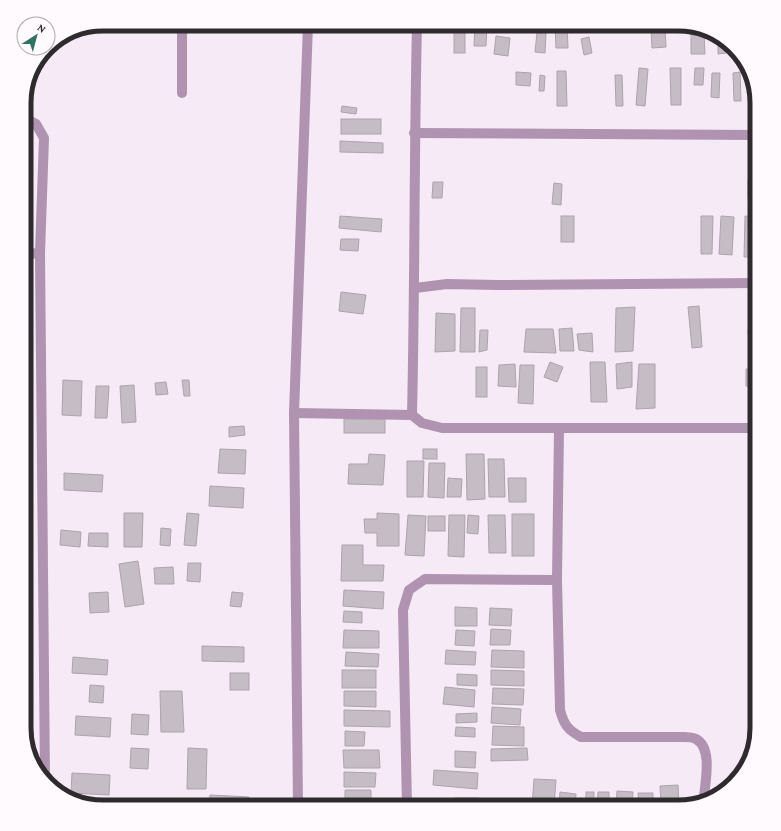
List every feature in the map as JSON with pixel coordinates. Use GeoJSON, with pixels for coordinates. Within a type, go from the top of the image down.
{"type":"FeatureCollection","features":[{"type":"Feature","properties":{"kind":"street"},"geometry":{"type":"LineString","coordinates":[[182,31],[182,93]]}},
{"type":"Feature","properties":{"kind":"street"},"geometry":{"type":"LineString","coordinates":[[298,800],[294,413],[308,31]]}},
{"type":"Feature","properties":{"kind":"street"},"geometry":{"type":"LineString","coordinates":[[412,415],[415,288],[414,133],[417,31]]}},
{"type":"Feature","properties":{"kind":"street"},"geometry":{"type":"LineString","coordinates":[[31,122],[36,124],[44,138],[40,253],[45,771]]}},
{"type":"Feature","properties":{"kind":"street"},"geometry":{"type":"LineString","coordinates":[[414,133],[750,135]]}},
{"type":"Feature","properties":{"kind":"street"},"geometry":{"type":"LineString","coordinates":[[31,254],[40,253]]}},
{"type":"Feature","properties":{"kind":"street"},"geometry":{"type":"LineString","coordinates":[[415,288],[447,284],[750,284]]}},
{"type":"Feature","properties":{"kind":"street"},"geometry":{"type":"LineString","coordinates":[[294,413],[412,415],[422,423],[442,428],[750,428]]}},
{"type":"Feature","properties":{"kind":"street"},"geometry":{"type":"LineString","coordinates":[[560,428],[557,580],[560,710],[563,722],[571,732],[581,738],[695,738],[703,745],[707,756],[704,795]]}},
{"type":"Feature","properties":{"kind":"street"},"geometry":{"type":"LineString","coordinates":[[407,800],[403,610],[409,590],[425,580],[557,580]]}},
{"type":"Feature","properties":{"kind":"building"},"geometry":{"type":"Polygon","coordinates":[[[454,31],[465,31],[465,53],[454,53],[454,31]]]}},
{"type":"Feature","properties":{"kind":"building"},"geometry":{"type":"Polygon","coordinates":[[[475,31],[487,31],[486,46],[474,46],[475,31]]]}},
{"type":"Feature","properties":{"kind":"building"},"geometry":{"type":"Polygon","coordinates":[[[555,31],[567,31],[568,48],[556,48],[555,31]]]}},
{"type":"Feature","properties":{"kind":"building"},"geometry":{"type":"Polygon","coordinates":[[[651,31],[665,31],[666,47],[652,48],[651,31]]]}},
{"type":"Feature","properties":{"kind":"building"},"geometry":{"type":"Polygon","coordinates":[[[537,33],[546,33],[545,53],[535,52],[537,33]]]}},
{"type":"Feature","properties":{"kind":"building"},"geometry":{"type":"Polygon","coordinates":[[[698,33],[704,36],[705,54],[691,54],[691,34],[698,33]]]}},
{"type":"Feature","properties":{"kind":"building"},"geometry":{"type":"Polygon","coordinates":[[[496,36],[510,38],[508,56],[494,54],[496,36]]]}},
{"type":"Feature","properties":{"kind":"building"},"geometry":{"type":"Polygon","coordinates":[[[589,37],[592,53],[584,55],[581,39],[589,37]]]}},
{"type":"Feature","properties":{"kind":"building"},"geometry":{"type":"Polygon","coordinates":[[[718,44],[726,49],[726,53],[718,54],[718,44]]]}},
{"type":"Feature","properties":{"kind":"building"},"geometry":{"type":"Polygon","coordinates":[[[639,68],[648,69],[645,106],[636,105],[639,68]]]}},
{"type":"Feature","properties":{"kind":"building"},"geometry":{"type":"Polygon","coordinates":[[[670,68],[681,68],[681,105],[671,105],[670,68]]]}},
{"type":"Feature","properties":{"kind":"building"},"geometry":{"type":"Polygon","coordinates":[[[695,68],[704,68],[703,85],[694,85],[695,68]]]}},
{"type":"Feature","properties":{"kind":"building"},"geometry":{"type":"Polygon","coordinates":[[[557,71],[566,71],[567,106],[557,106],[557,71]]]}},
{"type":"Feature","properties":{"kind":"building"},"geometry":{"type":"Polygon","coordinates":[[[516,72],[531,73],[530,86],[516,85],[516,72]]]}},
{"type":"Feature","properties":{"kind":"building"},"geometry":{"type":"Polygon","coordinates":[[[740,72],[741,101],[734,101],[733,73],[740,72]]]}},
{"type":"Feature","properties":{"kind":"building"},"geometry":{"type":"Polygon","coordinates":[[[712,73],[720,73],[719,98],[711,97],[712,73]]]}},
{"type":"Feature","properties":{"kind":"building"},"geometry":{"type":"Polygon","coordinates":[[[540,75],[545,76],[544,91],[539,91],[540,75]]]}},
{"type":"Feature","properties":{"kind":"building"},"geometry":{"type":"Polygon","coordinates":[[[615,75],[622,75],[623,106],[616,106],[615,75]]]}},
{"type":"Feature","properties":{"kind":"building"},"geometry":{"type":"Polygon","coordinates":[[[342,106],[357,108],[356,114],[341,112],[342,106]]]}},
{"type":"Feature","properties":{"kind":"building"},"geometry":{"type":"Polygon","coordinates":[[[341,119],[381,119],[381,134],[341,134],[341,119]]]}},
{"type":"Feature","properties":{"kind":"building"},"geometry":{"type":"Polygon","coordinates":[[[340,141],[383,143],[383,153],[340,152],[340,141]]]}},
{"type":"Feature","properties":{"kind":"building"},"geometry":{"type":"Polygon","coordinates":[[[748,180],[750,180],[750,199],[748,199],[748,180]]]}},
{"type":"Feature","properties":{"kind":"building"},"geometry":{"type":"Polygon","coordinates":[[[433,182],[443,182],[442,198],[432,198],[433,182]]]}},
{"type":"Feature","properties":{"kind":"building"},"geometry":{"type":"Polygon","coordinates":[[[554,183],[562,184],[561,205],[552,204],[554,183]]]}},
{"type":"Feature","properties":{"kind":"building"},"geometry":{"type":"Polygon","coordinates":[[[340,216],[382,219],[381,232],[339,228],[340,216]]]}},
{"type":"Feature","properties":{"kind":"building"},"geometry":{"type":"Polygon","coordinates":[[[561,216],[574,216],[574,242],[561,242],[561,216]]]}},
{"type":"Feature","properties":{"kind":"building"},"geometry":{"type":"Polygon","coordinates":[[[701,216],[713,216],[712,254],[701,254],[701,216]]]}},
{"type":"Feature","properties":{"kind":"building"},"geometry":{"type":"Polygon","coordinates":[[[721,216],[734,217],[732,255],[719,254],[721,216]]]}},
{"type":"Feature","properties":{"kind":"building"},"geometry":{"type":"Polygon","coordinates":[[[745,216],[750,217],[750,257],[744,257],[745,216]]]}},
{"type":"Feature","properties":{"kind":"building"},"geometry":{"type":"Polygon","coordinates":[[[341,239],[359,239],[358,251],[340,250],[341,239]]]}},
{"type":"Feature","properties":{"kind":"building"},"geometry":{"type":"Polygon","coordinates":[[[341,292],[366,295],[363,314],[339,311],[341,292]]]}},
{"type":"Feature","properties":{"kind":"building"},"geometry":{"type":"Polygon","coordinates":[[[699,306],[702,347],[692,348],[688,307],[699,306]]]}},
{"type":"Feature","properties":{"kind":"building"},"geometry":{"type":"Polygon","coordinates":[[[635,307],[633,351],[615,352],[616,308],[635,307]]]}},
{"type":"Feature","properties":{"kind":"building"},"geometry":{"type":"Polygon","coordinates":[[[461,308],[475,308],[475,352],[460,352],[461,308]]]}},
{"type":"Feature","properties":{"kind":"building"},"geometry":{"type":"Polygon","coordinates":[[[436,313],[455,314],[455,351],[435,352],[436,313]]]}},
{"type":"Feature","properties":{"kind":"building"},"geometry":{"type":"Polygon","coordinates":[[[572,328],[574,351],[560,351],[559,329],[572,328]]]}},
{"type":"Feature","properties":{"kind":"building"},"geometry":{"type":"Polygon","coordinates":[[[526,329],[553,329],[556,353],[524,352],[526,329]]]}},
{"type":"Feature","properties":{"kind":"building"},"geometry":{"type":"Polygon","coordinates":[[[480,330],[488,330],[487,350],[479,352],[480,330]]]}},
{"type":"Feature","properties":{"kind":"building"},"geometry":{"type":"Polygon","coordinates":[[[748,330],[750,330],[749,349],[748,330]]]}},
{"type":"Feature","properties":{"kind":"building"},"geometry":{"type":"Polygon","coordinates":[[[592,333],[593,352],[579,350],[577,334],[592,333]]]}},
{"type":"Feature","properties":{"kind":"building"},"geometry":{"type":"Polygon","coordinates":[[[550,362],[563,367],[557,382],[544,377],[550,362]]]}},
{"type":"Feature","properties":{"kind":"building"},"geometry":{"type":"Polygon","coordinates":[[[590,362],[605,362],[607,402],[591,402],[590,362]]]}},
{"type":"Feature","properties":{"kind":"building"},"geometry":{"type":"Polygon","coordinates":[[[632,362],[632,387],[617,389],[616,364],[632,362]]]}},
{"type":"Feature","properties":{"kind":"building"},"geometry":{"type":"Polygon","coordinates":[[[515,364],[516,387],[498,386],[499,365],[515,364]]]}},
{"type":"Feature","properties":{"kind":"building"},"geometry":{"type":"Polygon","coordinates":[[[639,364],[655,364],[655,408],[636,409],[639,364]]]}},
{"type":"Feature","properties":{"kind":"building"},"geometry":{"type":"Polygon","coordinates":[[[520,365],[534,365],[533,404],[518,403],[520,365]]]}},
{"type":"Feature","properties":{"kind":"building"},"geometry":{"type":"Polygon","coordinates":[[[476,367],[487,367],[487,397],[476,397],[476,367]]]}},
{"type":"Feature","properties":{"kind":"building"},"geometry":{"type":"Polygon","coordinates":[[[746,369],[750,369],[750,387],[746,386],[746,369]]]}},
{"type":"Feature","properties":{"kind":"building"},"geometry":{"type":"Polygon","coordinates":[[[63,380],[82,381],[81,416],[62,415],[63,380]]]}},
{"type":"Feature","properties":{"kind":"building"},"geometry":{"type":"Polygon","coordinates":[[[182,380],[189,380],[190,396],[184,396],[182,380]]]}},
{"type":"Feature","properties":{"kind":"building"},"geometry":{"type":"Polygon","coordinates":[[[166,382],[168,394],[156,395],[155,383],[166,382]]]}},
{"type":"Feature","properties":{"kind":"building"},"geometry":{"type":"Polygon","coordinates":[[[134,385],[136,422],[122,423],[120,386],[134,385]]]}},
{"type":"Feature","properties":{"kind":"building"},"geometry":{"type":"Polygon","coordinates":[[[96,386],[109,386],[107,418],[95,418],[96,386]]]}},
{"type":"Feature","properties":{"kind":"building"},"geometry":{"type":"Polygon","coordinates":[[[344,419],[385,419],[385,433],[344,433],[344,419]]]}},
{"type":"Feature","properties":{"kind":"building"},"geometry":{"type":"Polygon","coordinates":[[[244,426],[245,435],[229,437],[229,427],[244,426]]]}},
{"type":"Feature","properties":{"kind":"building"},"geometry":{"type":"Polygon","coordinates":[[[220,449],[246,450],[245,474],[218,473],[220,449]]]}},
{"type":"Feature","properties":{"kind":"building"},"geometry":{"type":"Polygon","coordinates":[[[423,449],[437,449],[437,459],[423,459],[423,449]]]}},
{"type":"Feature","properties":{"kind":"building"},"geometry":{"type":"Polygon","coordinates":[[[369,454],[385,455],[383,485],[348,484],[349,464],[368,464],[369,454]]]}},
{"type":"Feature","properties":{"kind":"building"},"geometry":{"type":"Polygon","coordinates":[[[466,454],[484,454],[485,499],[467,500],[466,454]]]}},
{"type":"Feature","properties":{"kind":"building"},"geometry":{"type":"Polygon","coordinates":[[[488,459],[504,459],[505,497],[489,497],[488,459]]]}},
{"type":"Feature","properties":{"kind":"building"},"geometry":{"type":"Polygon","coordinates":[[[407,461],[424,461],[423,497],[407,497],[407,461]]]}},
{"type":"Feature","properties":{"kind":"building"},"geometry":{"type":"Polygon","coordinates":[[[429,463],[445,463],[444,498],[428,497],[429,463]]]}},
{"type":"Feature","properties":{"kind":"building"},"geometry":{"type":"Polygon","coordinates":[[[64,473],[103,475],[102,492],[64,490],[64,473]]]}},
{"type":"Feature","properties":{"kind":"building"},"geometry":{"type":"Polygon","coordinates":[[[448,478],[462,479],[461,497],[447,497],[448,478]]]}},
{"type":"Feature","properties":{"kind":"building"},"geometry":{"type":"Polygon","coordinates":[[[508,478],[526,478],[526,502],[509,502],[508,478]]]}},
{"type":"Feature","properties":{"kind":"building"},"geometry":{"type":"Polygon","coordinates":[[[210,486],[244,488],[243,508],[209,506],[210,486]]]}},
{"type":"Feature","properties":{"kind":"building"},"geometry":{"type":"Polygon","coordinates":[[[124,513],[143,513],[142,547],[124,547],[124,513]]]}},
{"type":"Feature","properties":{"kind":"building"},"geometry":{"type":"Polygon","coordinates":[[[187,513],[199,514],[196,546],[184,545],[187,513]]]}},
{"type":"Feature","properties":{"kind":"building"},"geometry":{"type":"Polygon","coordinates":[[[377,513],[399,514],[399,546],[377,546],[377,533],[365,533],[364,519],[377,519],[377,513]]]}},
{"type":"Feature","properties":{"kind":"building"},"geometry":{"type":"Polygon","coordinates":[[[512,514],[534,514],[534,556],[512,556],[512,514]]]}},
{"type":"Feature","properties":{"kind":"building"},"geometry":{"type":"Polygon","coordinates":[[[408,515],[426,516],[424,556],[405,555],[408,515]]]}},
{"type":"Feature","properties":{"kind":"building"},"geometry":{"type":"Polygon","coordinates":[[[449,515],[465,515],[464,557],[448,556],[449,515]]]}},
{"type":"Feature","properties":{"kind":"building"},"geometry":{"type":"Polygon","coordinates":[[[468,515],[479,516],[478,534],[467,533],[468,515]]]}},
{"type":"Feature","properties":{"kind":"building"},"geometry":{"type":"Polygon","coordinates":[[[488,515],[505,515],[506,553],[489,553],[488,515]]]}},
{"type":"Feature","properties":{"kind":"building"},"geometry":{"type":"Polygon","coordinates":[[[428,516],[445,516],[445,531],[428,531],[428,516]]]}},
{"type":"Feature","properties":{"kind":"building"},"geometry":{"type":"Polygon","coordinates":[[[161,528],[171,529],[170,546],[160,545],[161,528]]]}},
{"type":"Feature","properties":{"kind":"building"},"geometry":{"type":"Polygon","coordinates":[[[61,530],[81,532],[80,547],[60,545],[61,530]]]}},
{"type":"Feature","properties":{"kind":"building"},"geometry":{"type":"Polygon","coordinates":[[[89,533],[108,533],[108,547],[88,546],[89,533]]]}},
{"type":"Feature","properties":{"kind":"building"},"geometry":{"type":"Polygon","coordinates":[[[342,545],[363,545],[363,565],[384,565],[383,581],[341,581],[342,545]]]}},
{"type":"Feature","properties":{"kind":"building"},"geometry":{"type":"Polygon","coordinates":[[[138,561],[144,604],[125,607],[119,564],[138,561]]]}},
{"type":"Feature","properties":{"kind":"building"},"geometry":{"type":"Polygon","coordinates":[[[188,563],[201,563],[200,582],[187,581],[188,563]]]}},
{"type":"Feature","properties":{"kind":"building"},"geometry":{"type":"Polygon","coordinates":[[[173,567],[174,584],[155,584],[154,568],[173,567]]]}},
{"type":"Feature","properties":{"kind":"building"},"geometry":{"type":"Polygon","coordinates":[[[344,590],[384,592],[383,609],[343,606],[344,590]]]}},
{"type":"Feature","properties":{"kind":"building"},"geometry":{"type":"Polygon","coordinates":[[[108,592],[109,612],[90,613],[89,593],[108,592]]]}},
{"type":"Feature","properties":{"kind":"building"},"geometry":{"type":"Polygon","coordinates":[[[232,592],[243,593],[241,607],[230,606],[232,592]]]}},
{"type":"Feature","properties":{"kind":"building"},"geometry":{"type":"Polygon","coordinates":[[[455,607],[477,608],[477,626],[455,626],[455,607]]]}},
{"type":"Feature","properties":{"kind":"building"},"geometry":{"type":"Polygon","coordinates":[[[490,608],[512,609],[511,626],[489,625],[490,608]]]}},
{"type":"Feature","properties":{"kind":"building"},"geometry":{"type":"Polygon","coordinates":[[[344,611],[362,612],[362,623],[343,622],[344,611]]]}},
{"type":"Feature","properties":{"kind":"building"},"geometry":{"type":"Polygon","coordinates":[[[491,629],[511,630],[510,645],[490,645],[491,629]]]}},
{"type":"Feature","properties":{"kind":"building"},"geometry":{"type":"Polygon","coordinates":[[[344,630],[379,631],[379,648],[343,648],[344,630]]]}},
{"type":"Feature","properties":{"kind":"building"},"geometry":{"type":"Polygon","coordinates":[[[456,630],[475,631],[474,646],[455,645],[456,630]]]}},
{"type":"Feature","properties":{"kind":"building"},"geometry":{"type":"Polygon","coordinates":[[[202,646],[244,647],[244,662],[202,661],[202,646]]]}},
{"type":"Feature","properties":{"kind":"building"},"geometry":{"type":"Polygon","coordinates":[[[446,650],[476,652],[475,665],[445,664],[446,650]]]}},
{"type":"Feature","properties":{"kind":"building"},"geometry":{"type":"Polygon","coordinates":[[[492,650],[524,651],[524,668],[491,667],[492,650]]]}},
{"type":"Feature","properties":{"kind":"building"},"geometry":{"type":"Polygon","coordinates":[[[346,652],[379,654],[378,667],[345,666],[346,652]]]}},
{"type":"Feature","properties":{"kind":"building"},"geometry":{"type":"Polygon","coordinates":[[[73,657],[108,660],[107,675],[72,673],[73,657]]]}},
{"type":"Feature","properties":{"kind":"building"},"geometry":{"type":"Polygon","coordinates":[[[342,670],[376,670],[376,688],[342,688],[342,670]]]}},
{"type":"Feature","properties":{"kind":"building"},"geometry":{"type":"Polygon","coordinates":[[[491,670],[524,671],[524,686],[491,685],[491,670]]]}},
{"type":"Feature","properties":{"kind":"building"},"geometry":{"type":"Polygon","coordinates":[[[230,673],[249,673],[249,690],[230,690],[230,673]]]}},
{"type":"Feature","properties":{"kind":"building"},"geometry":{"type":"Polygon","coordinates":[[[457,674],[477,675],[477,686],[457,685],[457,674]]]}},
{"type":"Feature","properties":{"kind":"building"},"geometry":{"type":"Polygon","coordinates":[[[90,685],[104,686],[103,703],[89,702],[90,685]]]}},
{"type":"Feature","properties":{"kind":"building"},"geometry":{"type":"Polygon","coordinates":[[[445,687],[475,690],[474,707],[443,704],[445,687]]]}},
{"type":"Feature","properties":{"kind":"building"},"geometry":{"type":"Polygon","coordinates":[[[493,688],[524,689],[523,705],[492,704],[493,688]]]}},
{"type":"Feature","properties":{"kind":"building"},"geometry":{"type":"Polygon","coordinates":[[[160,691],[182,691],[184,732],[161,732],[160,691]]]}},
{"type":"Feature","properties":{"kind":"building"},"geometry":{"type":"Polygon","coordinates":[[[344,691],[376,691],[376,707],[344,706],[344,691]]]}},
{"type":"Feature","properties":{"kind":"building"},"geometry":{"type":"Polygon","coordinates":[[[492,707],[521,709],[520,725],[491,723],[492,707]]]}},
{"type":"Feature","properties":{"kind":"building"},"geometry":{"type":"Polygon","coordinates":[[[344,710],[390,711],[390,727],[344,726],[344,710]]]}},
{"type":"Feature","properties":{"kind":"building"},"geometry":{"type":"Polygon","coordinates":[[[477,713],[477,722],[456,723],[456,714],[477,713]]]}},
{"type":"Feature","properties":{"kind":"building"},"geometry":{"type":"Polygon","coordinates":[[[132,714],[149,715],[148,735],[131,734],[132,714]]]}},
{"type":"Feature","properties":{"kind":"building"},"geometry":{"type":"Polygon","coordinates":[[[76,716],[111,718],[110,737],[75,735],[76,716]]]}},
{"type":"Feature","properties":{"kind":"building"},"geometry":{"type":"Polygon","coordinates":[[[493,726],[524,727],[524,746],[492,745],[493,726]]]}},
{"type":"Feature","properties":{"kind":"building"},"geometry":{"type":"Polygon","coordinates":[[[456,727],[475,728],[475,737],[455,736],[456,727]]]}},
{"type":"Feature","properties":{"kind":"building"},"geometry":{"type":"Polygon","coordinates":[[[345,731],[365,732],[364,746],[345,746],[345,731]]]}},
{"type":"Feature","properties":{"kind":"building"},"geometry":{"type":"Polygon","coordinates":[[[131,748],[149,749],[148,769],[130,768],[131,748]]]}},
{"type":"Feature","properties":{"kind":"building"},"geometry":{"type":"Polygon","coordinates":[[[188,748],[207,749],[206,789],[187,789],[188,748]]]}},
{"type":"Feature","properties":{"kind":"building"},"geometry":{"type":"Polygon","coordinates":[[[527,748],[528,760],[491,761],[491,749],[527,748]]]}},
{"type":"Feature","properties":{"kind":"building"},"geometry":{"type":"Polygon","coordinates":[[[343,750],[379,750],[380,768],[344,768],[343,750]]]}},
{"type":"Feature","properties":{"kind":"building"},"geometry":{"type":"Polygon","coordinates":[[[455,751],[476,752],[475,768],[455,767],[455,751]]]}},
{"type":"Feature","properties":{"kind":"building"},"geometry":{"type":"Polygon","coordinates":[[[434,770],[478,773],[477,789],[433,785],[434,770]]]}},
{"type":"Feature","properties":{"kind":"building"},"geometry":{"type":"Polygon","coordinates":[[[344,772],[376,773],[375,787],[344,787],[344,772]]]}},
{"type":"Feature","properties":{"kind":"building"},"geometry":{"type":"Polygon","coordinates":[[[72,773],[110,775],[109,795],[71,793],[72,773]]]}},
{"type":"Feature","properties":{"kind":"building"},"geometry":{"type":"Polygon","coordinates":[[[534,779],[556,780],[555,800],[532,800],[534,779]]]}},
{"type":"Feature","properties":{"kind":"building"},"geometry":{"type":"Polygon","coordinates":[[[678,785],[679,800],[661,800],[660,786],[678,785]]]}},
{"type":"Feature","properties":{"kind":"building"},"geometry":{"type":"Polygon","coordinates":[[[345,790],[371,790],[371,800],[345,800],[345,790]]]}},
{"type":"Feature","properties":{"kind":"building"},"geometry":{"type":"Polygon","coordinates":[[[617,791],[633,792],[632,800],[616,800],[617,791]]]}},
{"type":"Feature","properties":{"kind":"building"},"geometry":{"type":"Polygon","coordinates":[[[560,792],[576,794],[576,800],[559,800],[560,792]]]}},
{"type":"Feature","properties":{"kind":"building"},"geometry":{"type":"Polygon","coordinates":[[[586,792],[594,792],[594,800],[586,800],[586,792]]]}},
{"type":"Feature","properties":{"kind":"building"},"geometry":{"type":"Polygon","coordinates":[[[598,792],[609,792],[609,800],[597,800],[598,792]]]}},
{"type":"Feature","properties":{"kind":"building"},"geometry":{"type":"Polygon","coordinates":[[[638,793],[653,793],[653,800],[638,800],[638,793]]]}},
{"type":"Feature","properties":{"kind":"building"},"geometry":{"type":"Polygon","coordinates":[[[210,795],[249,797],[249,800],[210,800],[210,795]]]}},
{"type":"Feature","properties":{"kind":"building"},"geometry":{"type":"Polygon","coordinates":[[[455,798],[478,798],[478,800],[455,800],[455,798]]]}}]}
